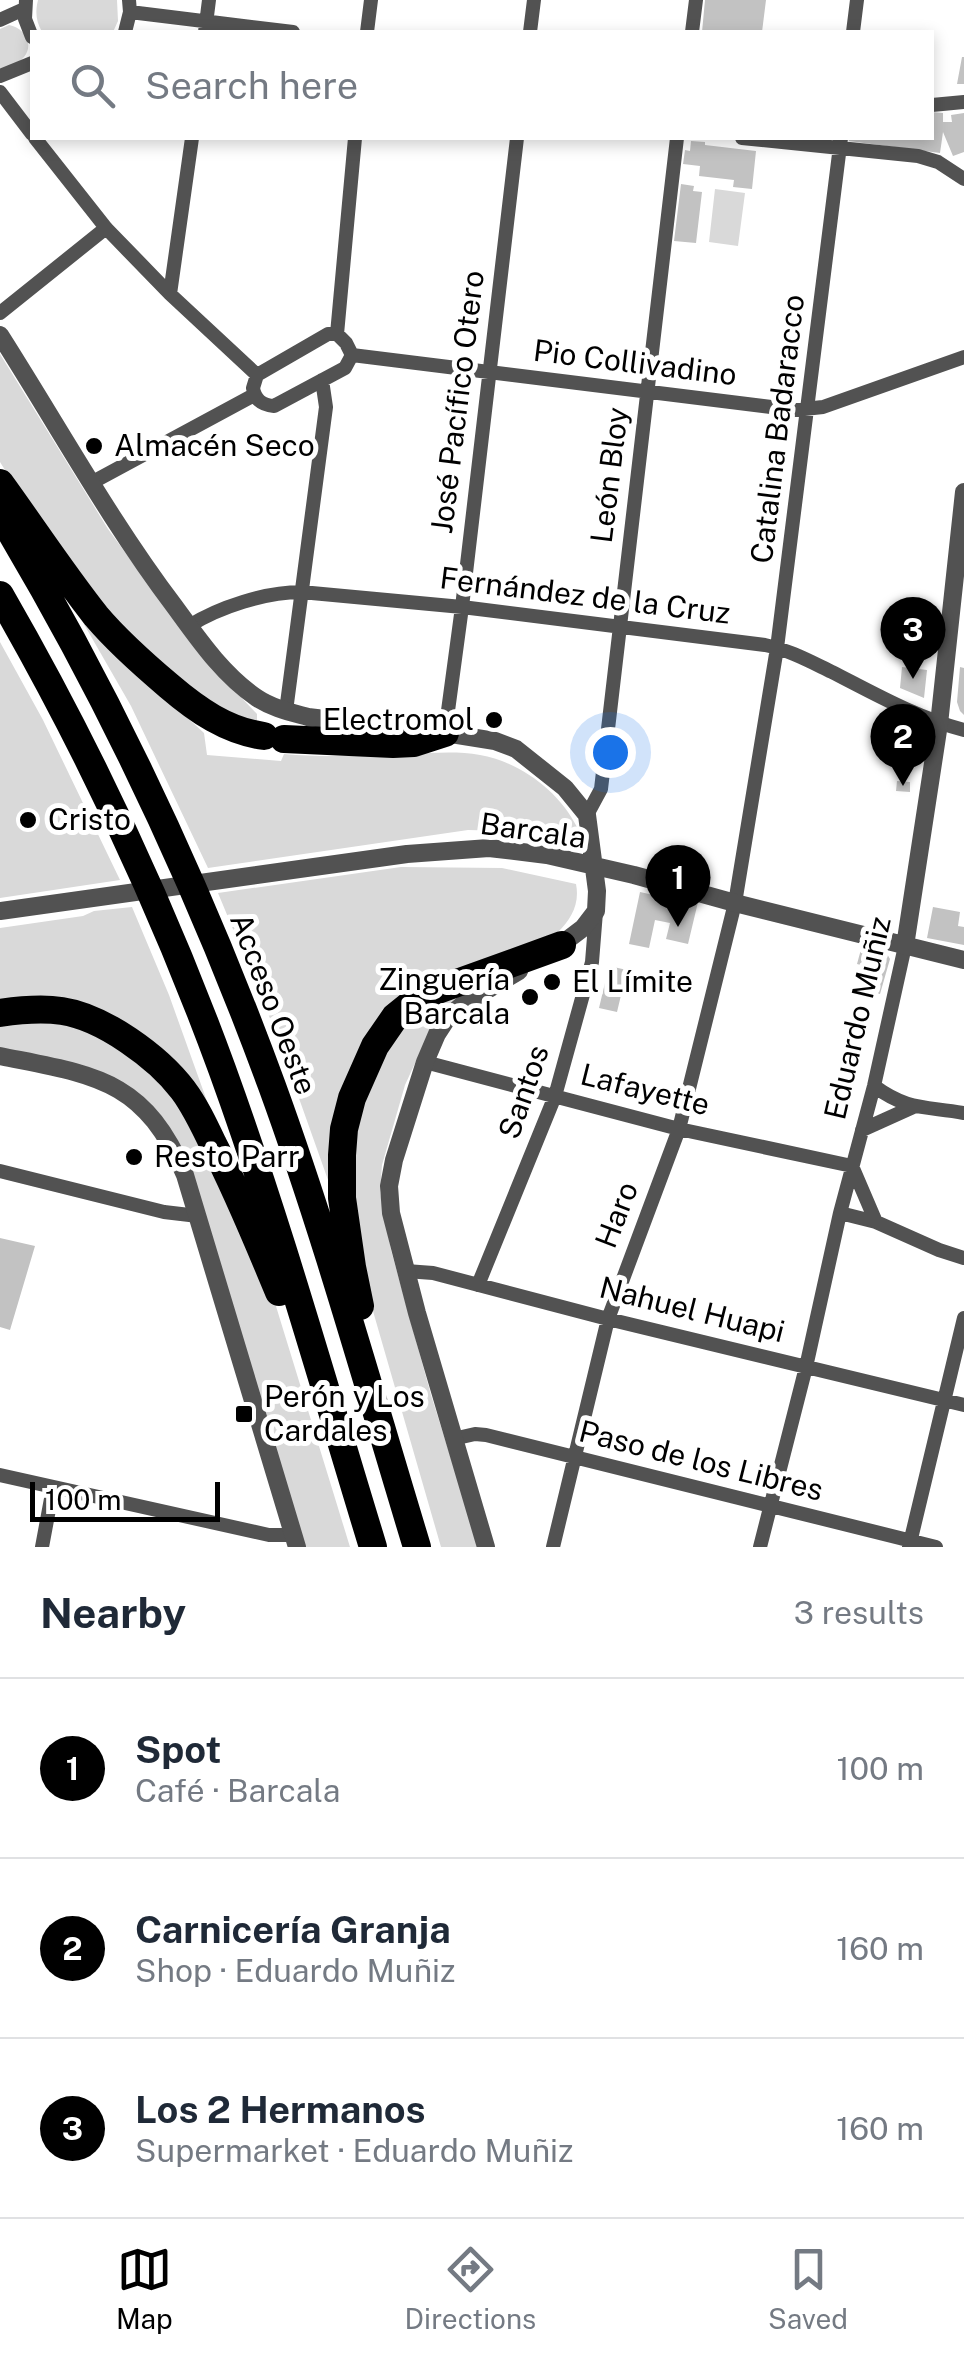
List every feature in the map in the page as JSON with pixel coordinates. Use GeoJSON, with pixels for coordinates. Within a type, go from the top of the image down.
{"type":"FeatureCollection","features":[{"type":"Feature","properties":{"kind":"highway"},"geometry":{"type":"LineString","coordinates":[[0,483],[98,618],[137,659],[208,716],[247,734],[278,729],[393,744],[414,743],[445,732]]}},
{"type":"Feature","properties":{"kind":"highway","name":"Acceso Oeste"},"geometry":{"type":"LineString","coordinates":[[0,514],[96,683],[142,776],[230,977],[306,1185],[417,1547]]}},
{"type":"Feature","properties":{"kind":"highway"},"geometry":{"type":"LineString","coordinates":[[0,595],[124,832],[172,945],[228,1088],[292,1277],[373,1547]]}},
{"type":"Feature","properties":{"kind":"highway"},"geometry":{"type":"LineString","coordinates":[[402,1498],[352,1267],[342,1198],[344,1129],[352,1098],[380,1037],[406,1006],[421,996],[562,945]]}},
{"type":"Feature","properties":{"kind":"highway"},"geometry":{"type":"LineString","coordinates":[[0,1013],[40,1009],[90,1018],[153,1060],[182,1088],[226,1170],[343,1449]]}},
{"type":"Feature","properties":{"kind":"street"},"geometry":{"type":"LineString","coordinates":[[206,27],[209,0]]}},
{"type":"Feature","properties":{"kind":"street"},"geometry":{"type":"LineString","coordinates":[[367,30],[371,0]]}},
{"type":"Feature","properties":{"kind":"street"},"geometry":{"type":"LineString","coordinates":[[530,30],[534,0]]}},
{"type":"Feature","properties":{"kind":"street"},"geometry":{"type":"LineString","coordinates":[[692,30],[696,0]]}},
{"type":"Feature","properties":{"kind":"street"},"geometry":{"type":"LineString","coordinates":[[853,30],[857,0]]}},
{"type":"Feature","properties":{"kind":"street"},"geometry":{"type":"LineString","coordinates":[[0,20],[25,5],[30,33]]}},
{"type":"Feature","properties":{"kind":"street"},"geometry":{"type":"LineString","coordinates":[[130,6],[206,27],[258,30]]}},
{"type":"Feature","properties":{"kind":"street"},"geometry":{"type":"LineString","coordinates":[[0,76],[30,64]]}},
{"type":"Feature","properties":{"kind":"street"},"geometry":{"type":"LineString","coordinates":[[0,92],[30,131]]}},
{"type":"Feature","properties":{"kind":"street"},"geometry":{"type":"LineString","coordinates":[[934,105],[964,102]]}},
{"type":"Feature","properties":{"kind":"street"},"geometry":{"type":"LineString","coordinates":[[37,140],[106,228],[257,375]]}},
{"type":"Feature","properties":{"kind":"street"},"geometry":{"type":"LineString","coordinates":[[170,294],[192,140]]}},
{"type":"Feature","properties":{"kind":"street"},"geometry":{"type":"LineString","coordinates":[[337,334],[355,140]]}},
{"type":"Feature","properties":{"kind":"street","name":"José Pacífico Otero"},"geometry":{"type":"LineString","coordinates":[[445,732],[517,140]]}},
{"type":"Feature","properties":{"kind":"street","name":"León Bloy"},"geometry":{"type":"LineString","coordinates":[[586,814],[601,790],[678,140]]}},
{"type":"Feature","properties":{"kind":"street"},"geometry":{"type":"LineString","coordinates":[[782,140],[841,143],[918,156],[938,162],[964,179]]}},
{"type":"Feature","properties":{"kind":"street","name":"Catalina Badaracco"},"geometry":{"type":"LineString","coordinates":[[735,904],[778,648],[841,143]]}},
{"type":"Feature","properties":{"kind":"street"},"geometry":{"type":"LineString","coordinates":[[0,313],[106,228]]}},
{"type":"Feature","properties":{"kind":"street"},"geometry":{"type":"LineString","coordinates":[[328,334],[337,334],[352,356],[345,368],[274,406],[265,406],[254,395],[257,375],[328,334]]}},
{"type":"Feature","properties":{"kind":"street"},"geometry":{"type":"LineString","coordinates":[[0,335],[132,547],[189,626],[218,662],[261,700],[278,729]]}},
{"type":"Feature","properties":{"kind":"street","name":"Pio Collivadino"},"geometry":{"type":"LineString","coordinates":[[352,356],[808,410],[964,357]]}},
{"type":"Feature","properties":{"kind":"street"},"geometry":{"type":"LineString","coordinates":[[278,729],[326,407],[322,380]]}},
{"type":"Feature","properties":{"kind":"street"},"geometry":{"type":"LineString","coordinates":[[90,483],[254,395]]}},
{"type":"Feature","properties":{"kind":"street","name":"Eduardo Muñiz"},"geometry":{"type":"LineString","coordinates":[[760,1547],[905,946],[959,585],[964,492]]}},
{"type":"Feature","properties":{"kind":"street","name":"Fernández de la Cruz"},"geometry":{"type":"LineString","coordinates":[[189,626],[222,609],[286,592],[301,592],[778,648],[939,724],[964,730]]}},
{"type":"Feature","properties":{"kind":"street"},"geometry":{"type":"LineString","coordinates":[[445,732],[516,749],[565,788],[586,814],[598,890],[596,911],[583,928],[562,945],[462,1005],[448,1018],[425,1062],[389,1186],[391,1212],[406,1271],[486,1547]]}},
{"type":"Feature","properties":{"kind":"street","name":"Barcala"},"geometry":{"type":"LineString","coordinates":[[0,911],[407,854],[504,849],[634,875],[964,960]]}},
{"type":"Feature","properties":{"kind":"street","name":"Haro"},"geometry":{"type":"LineString","coordinates":[[553,1547],[608,1319],[679,1129],[735,904]]}},
{"type":"Feature","properties":{"kind":"street","name":"Santos"},"geometry":{"type":"LineString","coordinates":[[478,1285],[556,1096],[592,962],[596,911]]}},
{"type":"Feature","properties":{"kind":"street"},"geometry":{"type":"LineString","coordinates":[[0,1475],[295,1541],[186,1174],[174,1147],[160,1126],[118,1088],[74,1071],[1,1060]]}},
{"type":"Feature","properties":{"kind":"street","name":"Lafayette"},"geometry":{"type":"LineString","coordinates":[[425,1062],[679,1129],[852,1166]]}},
{"type":"Feature","properties":{"kind":"street"},"geometry":{"type":"LineString","coordinates":[[874,1086],[898,1103],[964,1113]]}},
{"type":"Feature","properties":{"kind":"street"},"geometry":{"type":"LineString","coordinates":[[862,1130],[913,1107]]}},
{"type":"Feature","properties":{"kind":"street"},"geometry":{"type":"LineString","coordinates":[[852,1166],[876,1222]]}},
{"type":"Feature","properties":{"kind":"street"},"geometry":{"type":"LineString","coordinates":[[0,1171],[164,1212],[198,1216]]}},
{"type":"Feature","properties":{"kind":"street"},"geometry":{"type":"LineString","coordinates":[[840,1213],[876,1222],[964,1258]]}},
{"type":"Feature","properties":{"kind":"street","name":"Nahuel Huapi"},"geometry":{"type":"LineString","coordinates":[[406,1271],[433,1273],[964,1406]]}},
{"type":"Feature","properties":{"kind":"street"},"geometry":{"type":"LineString","coordinates":[[910,1544],[964,1318]]}},
{"type":"Feature","properties":{"kind":"street","name":"Paso de los Libres"},"geometry":{"type":"LineString","coordinates":[[454,1439],[474,1434],[486,1436],[910,1544],[936,1547]]}},
{"type":"Feature","properties":{"kind":"street"},"geometry":{"type":"LineString","coordinates":[[42,1547],[53,1488]]}},
{"type":"Feature","properties":{"kind":"shaded area"},"geometry":{"type":"Polygon","coordinates":[[[38,0],[117,0],[118,21],[114,30],[41,30],[38,0]]]}},
{"type":"Feature","properties":{"kind":"shaded area"},"geometry":{"type":"Polygon","coordinates":[[[9,25],[23,32],[28,41],[27,52],[22,59],[0,69],[0,29],[9,25]]]}},
{"type":"Feature","properties":{"kind":"shaded area"},"geometry":{"type":"Polygon","coordinates":[[[715,189],[745,193],[738,246],[709,242],[715,189]]]}},
{"type":"Feature","properties":{"kind":"shaded area"},"geometry":{"type":"Polygon","coordinates":[[[0,354],[108,529],[198,652],[257,714],[257,723],[223,714],[137,650],[59,557],[0,462],[0,354]]]}},
{"type":"Feature","properties":{"kind":"shaded area"},"geometry":{"type":"Polygon","coordinates":[[[62,586],[124,659],[204,733],[207,755],[281,761],[284,754],[480,755],[524,771],[549,790],[577,827],[570,842],[506,831],[468,830],[208,868],[131,706],[62,586]]]}},
{"type":"Feature","properties":{"kind":"shaded area"},"geometry":{"type":"Polygon","coordinates":[[[0,642],[43,720],[120,880],[0,898],[0,642]]]}},
{"type":"Feature","properties":{"kind":"shaded area"},"geometry":{"type":"Polygon","coordinates":[[[401,867],[502,868],[576,884],[575,905],[558,932],[386,1015],[333,1194],[274,1028],[218,893],[401,867]]]}},
{"type":"Feature","properties":{"kind":"shaded area"},"geometry":{"type":"Polygon","coordinates":[[[132,907],[169,995],[232,1171],[130,1039],[0,1009],[0,928],[132,907]]]}},
{"type":"Feature","properties":{"kind":"shaded area"},"geometry":{"type":"Polygon","coordinates":[[[496,976],[427,1037],[405,1085],[382,1165],[380,1192],[391,1250],[479,1547],[441,1547],[360,1266],[351,1191],[357,1113],[380,1055],[414,1011],[496,976]]]}},
{"type":"Feature","properties":{"kind":"shaded area"},"geometry":{"type":"Polygon","coordinates":[[[70,1020],[103,1035],[175,1096],[196,1131],[275,1303],[350,1547],[303,1547],[193,1180],[136,1094],[0,1052],[0,1023],[70,1020]]]}},
{"type":"Feature","properties":{"kind":"building"},"geometry":{"type":"Polygon","coordinates":[[[705,0],[766,0],[762,30],[702,30],[705,0]]]}},
{"type":"Feature","properties":{"kind":"building"},"geometry":{"type":"Polygon","coordinates":[[[962,57],[964,84],[957,84],[962,57]]]}},
{"type":"Feature","properties":{"kind":"building"},"geometry":{"type":"Polygon","coordinates":[[[934,112],[943,113],[943,122],[952,122],[951,115],[964,113],[964,152],[953,156],[943,132],[940,153],[849,141],[934,140],[934,112]]]}},
{"type":"Feature","properties":{"kind":"building"},"geometry":{"type":"Polygon","coordinates":[[[691,141],[756,151],[752,189],[733,187],[734,180],[699,176],[700,166],[683,164],[691,141]]]}},
{"type":"Feature","properties":{"kind":"building"},"geometry":{"type":"Polygon","coordinates":[[[681,184],[702,192],[696,243],[674,241],[681,184]]]}},
{"type":"Feature","properties":{"kind":"building"},"geometry":{"type":"Polygon","coordinates":[[[902,667],[927,670],[924,698],[900,688],[902,667]]]}},
{"type":"Feature","properties":{"kind":"building"},"geometry":{"type":"Polygon","coordinates":[[[960,667],[964,668],[964,715],[957,702],[960,667]]]}},
{"type":"Feature","properties":{"kind":"building"},"geometry":{"type":"Polygon","coordinates":[[[897,781],[910,782],[910,792],[896,791],[897,781]]]}},
{"type":"Feature","properties":{"kind":"building"},"geometry":{"type":"Polygon","coordinates":[[[640,892],[698,902],[688,944],[666,939],[670,923],[655,920],[649,948],[629,944],[640,892]]]}},
{"type":"Feature","properties":{"kind":"building"},"geometry":{"type":"Polygon","coordinates":[[[933,907],[960,912],[958,926],[964,927],[964,945],[927,938],[933,907]]]}},
{"type":"Feature","properties":{"kind":"building"},"geometry":{"type":"Polygon","coordinates":[[[863,942],[883,947],[890,959],[880,994],[862,990],[868,967],[857,964],[863,942]]]}},
{"type":"Feature","properties":{"kind":"building"},"geometry":{"type":"Polygon","coordinates":[[[609,966],[627,970],[617,1012],[599,1008],[609,966]]]}},
{"type":"Feature","properties":{"kind":"building"},"geometry":{"type":"Polygon","coordinates":[[[0,1238],[35,1246],[10,1330],[0,1327],[0,1238]]]}},
{"type":"Feature","properties":{"kind":"place","name":"Almacén Seco"},"geometry":{"type":"Point","coordinates":[94,446]}},
{"type":"Feature","properties":{"kind":"place","name":"Los 2 Hermanos"},"geometry":{"type":"Point","coordinates":[913,679]}},
{"type":"Feature","properties":{"kind":"place","name":"Electromol"},"geometry":{"type":"Point","coordinates":[494,720]}},
{"type":"Feature","properties":{"kind":"place","name":"Carnicería Granja"},"geometry":{"type":"Point","coordinates":[903,786]}},
{"type":"Feature","properties":{"kind":"place","name":"Cristo"},"geometry":{"type":"Point","coordinates":[28,820]}},
{"type":"Feature","properties":{"kind":"place","name":"Spot"},"geometry":{"type":"Point","coordinates":[678,927]}},
{"type":"Feature","properties":{"kind":"place","name":"El Límite"},"geometry":{"type":"Point","coordinates":[552,982]}},
{"type":"Feature","properties":{"kind":"place","name":"Zinguería Barcala"},"geometry":{"type":"Point","coordinates":[530,997]}},
{"type":"Feature","properties":{"kind":"place","name":"Resto Parr"},"geometry":{"type":"Point","coordinates":[134,1157]}},
{"type":"Feature","properties":{"kind":"place","name":"Perón y Los Cardales"},"geometry":{"type":"Point","coordinates":[244,1414]}}]}
